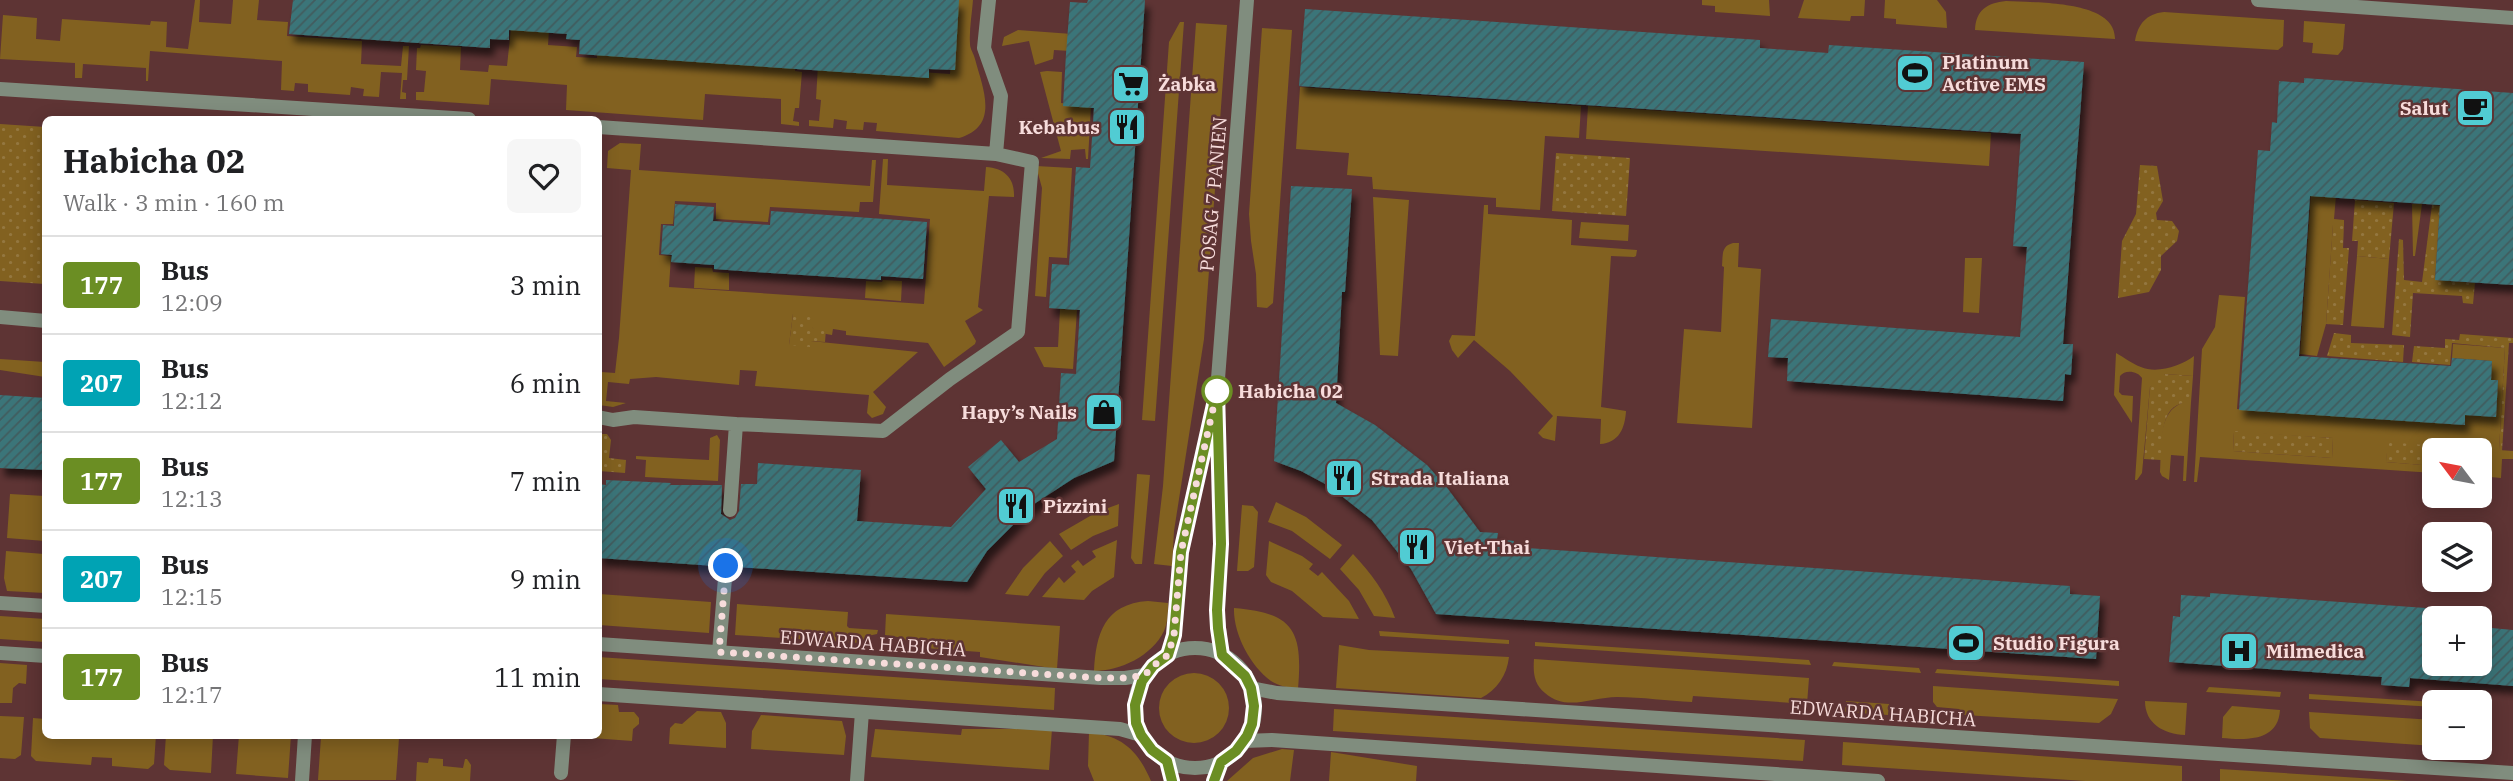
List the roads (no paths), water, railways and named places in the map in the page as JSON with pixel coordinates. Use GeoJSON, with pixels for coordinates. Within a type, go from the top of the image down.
{"type":"FeatureCollection","features":[{"type":"Feature","properties":{"kind":"street"},"geometry":{"type":"LineString","coordinates":[[989,0],[984,48],[1001,96],[996,154]]}},
{"type":"Feature","properties":{"kind":"street","name":"POSAG 7 PANIEN"},"geometry":{"type":"LineString","coordinates":[[1222,655],[1217,610],[1221,544],[1217,391],[1247,0]]}},
{"type":"Feature","properties":{"kind":"street"},"geometry":{"type":"LineString","coordinates":[[2258,0],[2513,18]]}},
{"type":"Feature","properties":{"kind":"street"},"geometry":{"type":"LineString","coordinates":[[0,89],[422,116]]}},
{"type":"Feature","properties":{"kind":"street"},"geometry":{"type":"LineString","coordinates":[[602,127],[996,154],[1032,162],[1018,332],[950,379],[883,431],[634,417],[613,420],[602,418]]}},
{"type":"Feature","properties":{"kind":"street"},"geometry":{"type":"LineString","coordinates":[[0,317],[42,321]]}},
{"type":"Feature","properties":{"kind":"street","name":"POSAG 7 PANIEN"},"geometry":{"type":"LineString","coordinates":[[1168,655],[1174,635],[1181,552],[1217,391]]}},
{"type":"Feature","properties":{"kind":"street"},"geometry":{"type":"LineString","coordinates":[[730,510],[736,424]]}},
{"type":"Feature","properties":{"kind":"street"},"geometry":{"type":"LineString","coordinates":[[719,652],[726,566]]}},
{"type":"Feature","properties":{"kind":"street"},"geometry":{"type":"LineString","coordinates":[[0,603],[42,606]]}},
{"type":"Feature","properties":{"kind":"street","name":"EDWARDA HABICHA"},"geometry":{"type":"LineString","coordinates":[[602,644],[1101,678],[1145,675]]}},
{"type":"Feature","properties":{"kind":"street"},"geometry":{"type":"LineString","coordinates":[[1192,649],[1222,655],[1241,671],[1251,688],[1253,718],[1244,741],[1221,762],[1203,768],[1190,768],[1167,761],[1152,750],[1136,723],[1135,705],[1139,686],[1153,666],[1168,655],[1192,649]]}},
{"type":"Feature","properties":{"kind":"street"},"geometry":{"type":"LineString","coordinates":[[0,653],[42,656]]}},
{"type":"Feature","properties":{"kind":"street","name":"EDWARDA HABICHA"},"geometry":{"type":"LineString","coordinates":[[1251,688],[1286,694],[2513,774]]}},
{"type":"Feature","properties":{"kind":"street"},"geometry":{"type":"LineString","coordinates":[[602,694],[1120,729],[1141,735]]}},
{"type":"Feature","properties":{"kind":"street"},"geometry":{"type":"LineString","coordinates":[[857,781],[862,712]]}},
{"type":"Feature","properties":{"kind":"street"},"geometry":{"type":"LineString","coordinates":[[302,781],[305,739]]}},
{"type":"Feature","properties":{"kind":"street"},"geometry":{"type":"LineString","coordinates":[[561,773],[564,739]]}},
{"type":"Feature","properties":{"kind":"street"},"geometry":{"type":"LineString","coordinates":[[1244,741],[1272,740],[1878,781]]}},
{"type":"Feature","properties":{"kind":"street"},"geometry":{"type":"LineString","coordinates":[[1167,761],[1172,781]]}},
{"type":"Feature","properties":{"kind":"street"},"geometry":{"type":"LineString","coordinates":[[1214,781],[1221,762]]}},
{"type":"Feature","properties":{"kind":"place","name":"Platinum Active EMS"},"geometry":{"type":"Point","coordinates":[1915,73]}},
{"type":"Feature","properties":{"kind":"place","name":"Żabka"},"geometry":{"type":"Point","coordinates":[1131,84]}},
{"type":"Feature","properties":{"kind":"place","name":"Salut"},"geometry":{"type":"Point","coordinates":[2475,108]}},
{"type":"Feature","properties":{"kind":"place","name":"Kebabus"},"geometry":{"type":"Point","coordinates":[1127,127]}},
{"type":"Feature","properties":{"kind":"place","name":"Habicha 02"},"geometry":{"type":"Point","coordinates":[1217,391]}},
{"type":"Feature","properties":{"kind":"place","name":"Hapy’s Nails"},"geometry":{"type":"Point","coordinates":[1104,412]}},
{"type":"Feature","properties":{"kind":"place","name":"Strada Italiana"},"geometry":{"type":"Point","coordinates":[1344,478]}},
{"type":"Feature","properties":{"kind":"place","name":"Pizzini"},"geometry":{"type":"Point","coordinates":[1016,506]}},
{"type":"Feature","properties":{"kind":"place","name":"Viet-Thai"},"geometry":{"type":"Point","coordinates":[1417,547]}},
{"type":"Feature","properties":{"kind":"place","name":"Studio Figura"},"geometry":{"type":"Point","coordinates":[1966,643]}},
{"type":"Feature","properties":{"kind":"place","name":"Milmedica"},"geometry":{"type":"Point","coordinates":[2239,651]}}]}
